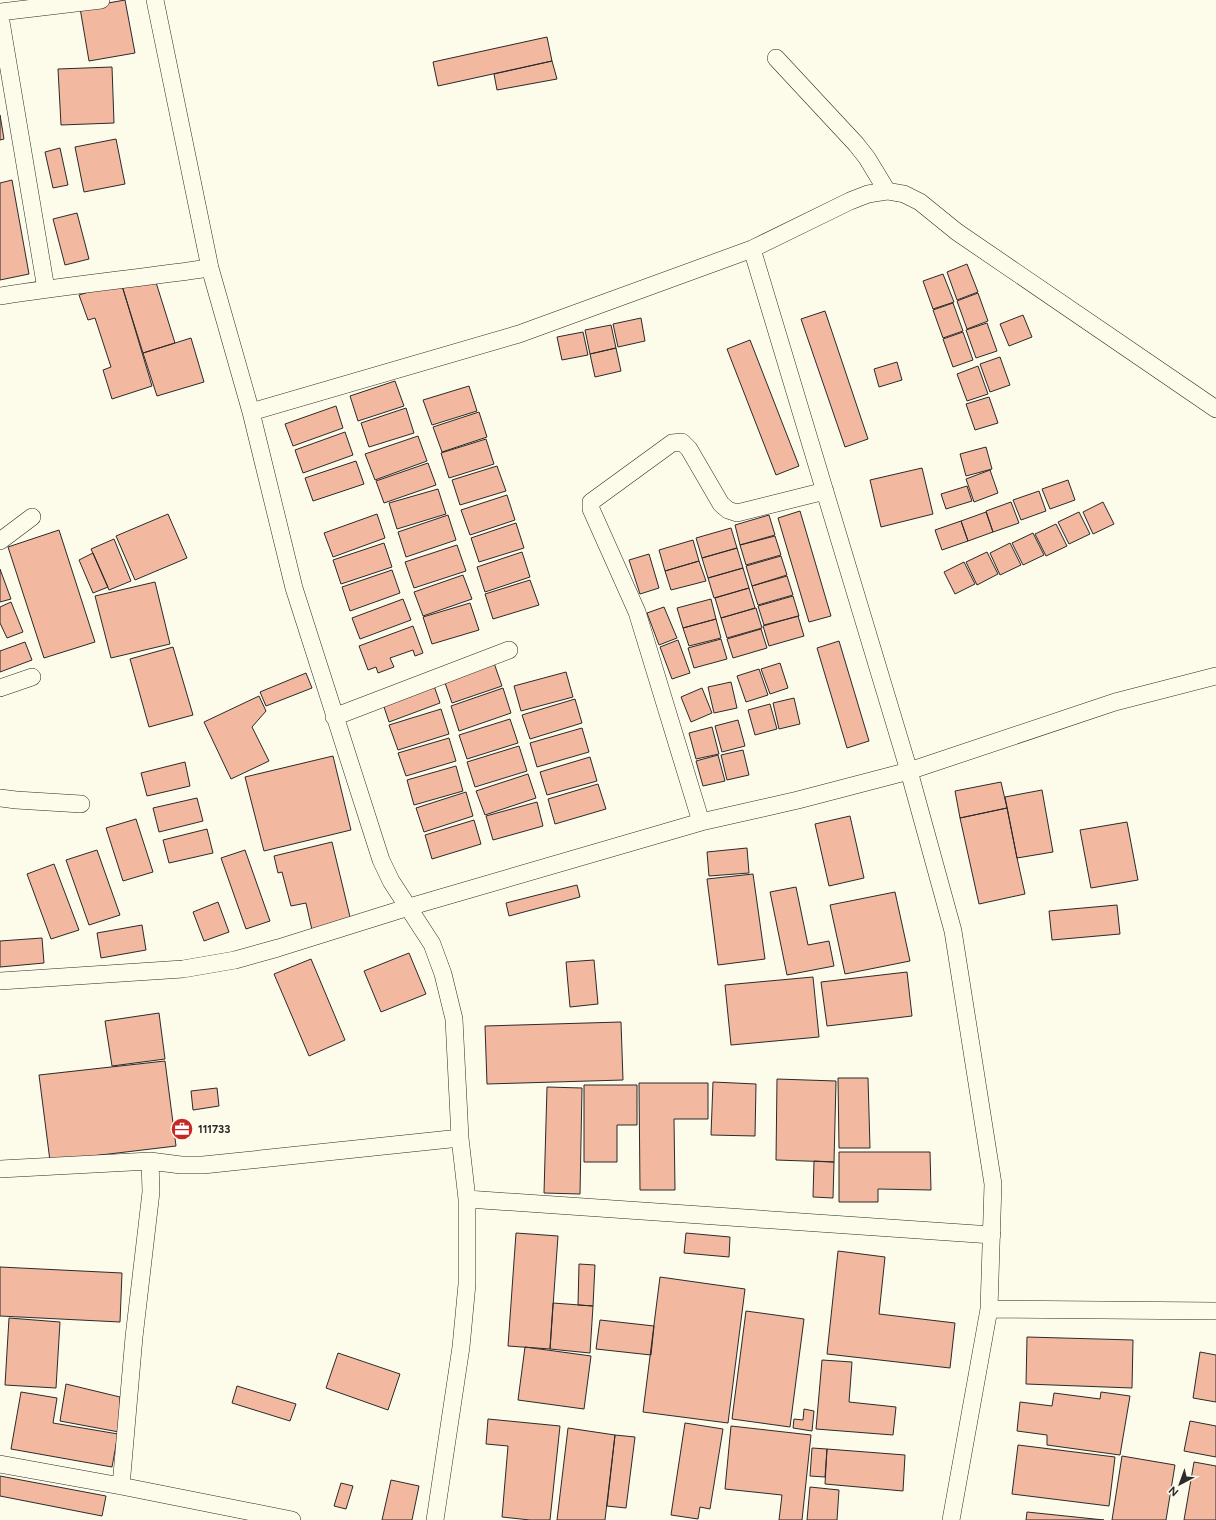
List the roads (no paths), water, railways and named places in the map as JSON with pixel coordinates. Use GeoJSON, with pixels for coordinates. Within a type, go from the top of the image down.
{"type":"FeatureCollection","features":[{"type":"Feature","properties":{"kind":"street"},"geometry":{"type":"LineString","coordinates":[[0,12],[101,0]]}},
{"type":"Feature","properties":{"kind":"street"},"geometry":{"type":"LineString","coordinates":[[155,0],[210,268],[251,412],[294,588],[334,717],[381,860],[391,881],[432,944],[444,974],[454,1019],[460,1138],[467,1200],[467,1284],[461,1347],[436,1520]]}},
{"type":"Feature","properties":{"kind":"street"},"geometry":{"type":"LineString","coordinates":[[0,16],[46,288]]}},
{"type":"Feature","properties":{"kind":"street"},"geometry":{"type":"LineString","coordinates":[[776,58],[856,144],[867,158],[887,191]]}},
{"type":"Feature","properties":{"kind":"street"},"geometry":{"type":"LineString","coordinates":[[251,412],[519,334],[752,249],[850,201],[868,194],[887,191],[904,194],[920,202],[957,232],[1216,409]]}},
{"type":"Feature","properties":{"kind":"street"},"geometry":{"type":"LineString","coordinates":[[752,249],[909,771],[953,931],[992,1184],[992,1235],[988,1309],[951,1520]]}},
{"type":"Feature","properties":{"kind":"street"},"geometry":{"type":"LineString","coordinates":[[0,296],[46,288],[210,268]]}},
{"type":"Feature","properties":{"kind":"street"},"geometry":{"type":"LineString","coordinates":[[701,822],[637,612],[591,509],[591,502],[672,443],[682,442],[689,449],[721,504],[728,510],[737,513],[825,491]]}},
{"type":"Feature","properties":{"kind":"street"},"geometry":{"type":"LineString","coordinates":[[2,534],[32,517]]}},
{"type":"Feature","properties":{"kind":"street"},"geometry":{"type":"LineString","coordinates":[[334,717],[509,650]]}},
{"type":"Feature","properties":{"kind":"street"},"geometry":{"type":"LineString","coordinates":[[0,981],[183,969],[235,960],[409,907],[701,822],[798,800],[909,771],[1115,702],[1216,676]]}},
{"type":"Feature","properties":{"kind":"street"},"geometry":{"type":"LineString","coordinates":[[0,688],[32,677]]}},
{"type":"Feature","properties":{"kind":"street"},"geometry":{"type":"LineString","coordinates":[[0,798],[82,804]]}},
{"type":"Feature","properties":{"kind":"street"},"geometry":{"type":"LineString","coordinates":[[0,1168],[150,1162],[181,1165],[203,1165],[460,1138]]}},
{"type":"Feature","properties":{"kind":"street"},"geometry":{"type":"LineString","coordinates":[[121,1486],[134,1337],[152,1192],[150,1162]]}},
{"type":"Feature","properties":{"kind":"street"},"geometry":{"type":"LineString","coordinates":[[467,1200],[992,1235]]}},
{"type":"Feature","properties":{"kind":"street"},"geometry":{"type":"LineString","coordinates":[[988,1309],[1216,1311]]}},
{"type":"Feature","properties":{"kind":"street"},"geometry":{"type":"LineString","coordinates":[[0,1464],[292,1520]]}},
{"type":"Feature","properties":{"kind":"place","name":"111733"},"geometry":{"type":"Point","coordinates":[182,1129]}}]}
